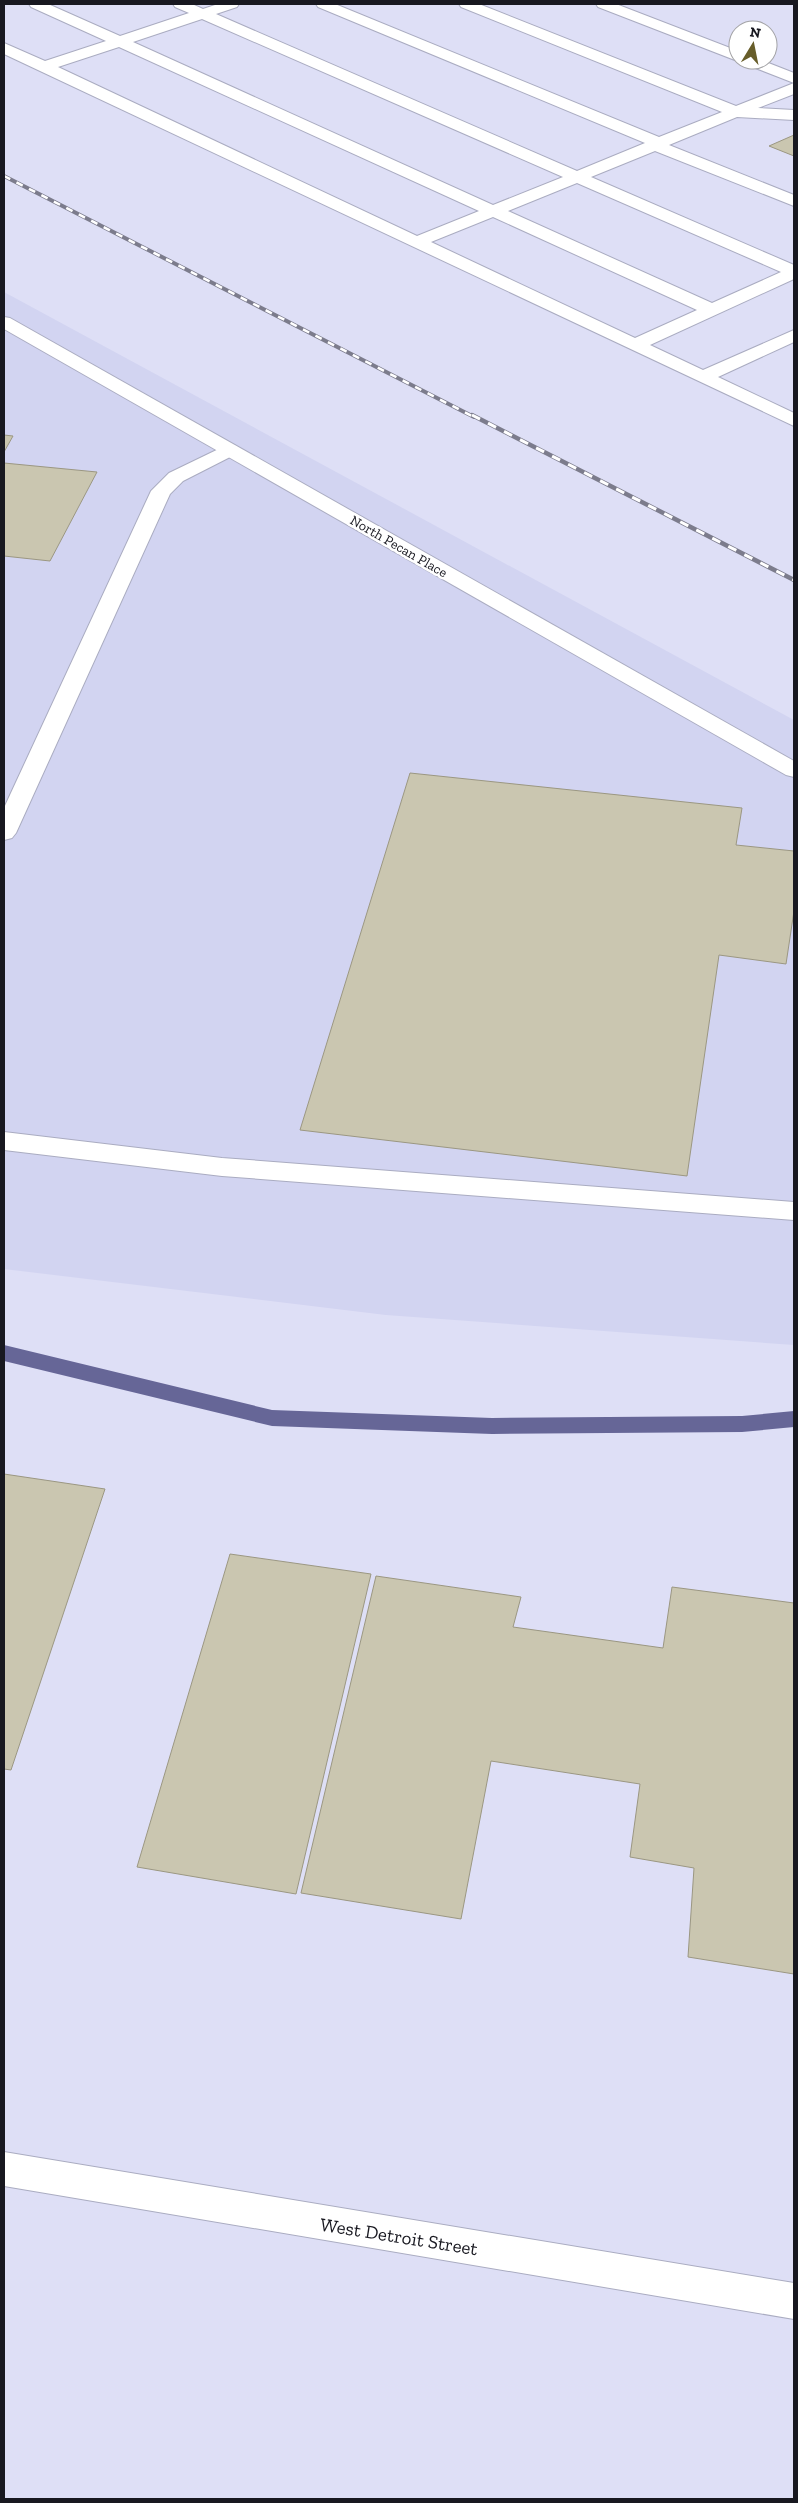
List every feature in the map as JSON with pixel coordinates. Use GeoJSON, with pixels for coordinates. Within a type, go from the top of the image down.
{"type":"FeatureCollection","features":[{"type":"Feature","properties":{"kind":"street"},"geometry":{"type":"LineString","coordinates":[[36,4],[712,310]]}},
{"type":"Feature","properties":{"kind":"street"},"geometry":{"type":"LineString","coordinates":[[180,4],[794,271]]}},
{"type":"Feature","properties":{"kind":"street"},"geometry":{"type":"LineString","coordinates":[[44,67],[232,4]]}},
{"type":"Feature","properties":{"kind":"street"},"geometry":{"type":"LineString","coordinates":[[323,4],[794,201]]}},
{"type":"Feature","properties":{"kind":"street"},"geometry":{"type":"LineString","coordinates":[[466,4],[736,112],[794,115]]}},
{"type":"Feature","properties":{"kind":"street"},"geometry":{"type":"LineString","coordinates":[[603,4],[728,52]]}},
{"type":"Feature","properties":{"kind":"street"},"geometry":{"type":"LineString","coordinates":[[4,48],[794,420]]}},
{"type":"Feature","properties":{"kind":"street"},"geometry":{"type":"LineString","coordinates":[[773,70],[794,78]]}},
{"type":"Feature","properties":{"kind":"street"},"geometry":{"type":"LineString","coordinates":[[417,242],[794,88]]}},
{"type":"Feature","properties":{"kind":"street"},"geometry":{"type":"LineString","coordinates":[[636,345],[794,271]]}},
{"type":"Feature","properties":{"kind":"street","name":"North Pecan Place"},"geometry":{"type":"LineString","coordinates":[[4,322],[794,770]]}},
{"type":"Feature","properties":{"kind":"street"},"geometry":{"type":"LineString","coordinates":[[703,377],[794,336]]}},
{"type":"Feature","properties":{"kind":"street"},"geometry":{"type":"LineString","coordinates":[[4,833],[161,491],[176,477],[229,450]]}},
{"type":"Feature","properties":{"kind":"street"},"geometry":{"type":"LineString","coordinates":[[4,1141],[222,1167],[794,1212]]}},
{"type":"Feature","properties":{"kind":"street","name":"West Detroit Street"},"geometry":{"type":"LineString","coordinates":[[4,2169],[794,2301]]}},
{"type":"Feature","properties":{"kind":"shaded area"},"geometry":{"type":"Polygon","coordinates":[[[4,292],[794,720],[794,1345],[386,1315],[4,1269],[4,292]]]}},
{"type":"Feature","properties":{"kind":"building"},"geometry":{"type":"Polygon","coordinates":[[[794,135],[794,156],[769,146],[794,135]]]}},
{"type":"Feature","properties":{"kind":"building"},"geometry":{"type":"Polygon","coordinates":[[[4,435],[13,436],[4,452],[4,435]]]}},
{"type":"Feature","properties":{"kind":"building"},"geometry":{"type":"Polygon","coordinates":[[[4,463],[97,472],[50,561],[4,556],[4,463]]]}},
{"type":"Feature","properties":{"kind":"building"},"geometry":{"type":"Polygon","coordinates":[[[410,773],[742,808],[736,845],[794,851],[794,911],[786,964],[719,955],[687,1176],[300,1130],[410,773]]]}},
{"type":"Feature","properties":{"kind":"building"},"geometry":{"type":"Polygon","coordinates":[[[4,1474],[105,1489],[11,1770],[4,1769],[4,1474]]]}},
{"type":"Feature","properties":{"kind":"building"},"geometry":{"type":"Polygon","coordinates":[[[230,1554],[371,1574],[296,1894],[137,1867],[230,1554]]]}},
{"type":"Feature","properties":{"kind":"building"},"geometry":{"type":"Polygon","coordinates":[[[376,1576],[521,1597],[513,1627],[663,1648],[672,1587],[794,1603],[794,1974],[688,1957],[694,1868],[630,1857],[640,1784],[491,1761],[461,1919],[301,1893],[376,1576]]]}},
{"type":"Feature","properties":{"kind":"waterway"},"geometry":{"type":"LineString","coordinates":[[4,1353],[272,1418],[492,1426],[742,1424],[794,1419]]}},
{"type":"Feature","properties":{"kind":"railway"},"geometry":{"type":"LineString","coordinates":[[4,176],[474,417]]}},
{"type":"Feature","properties":{"kind":"railway"},"geometry":{"type":"LineString","coordinates":[[472,415],[794,580]]}}]}
